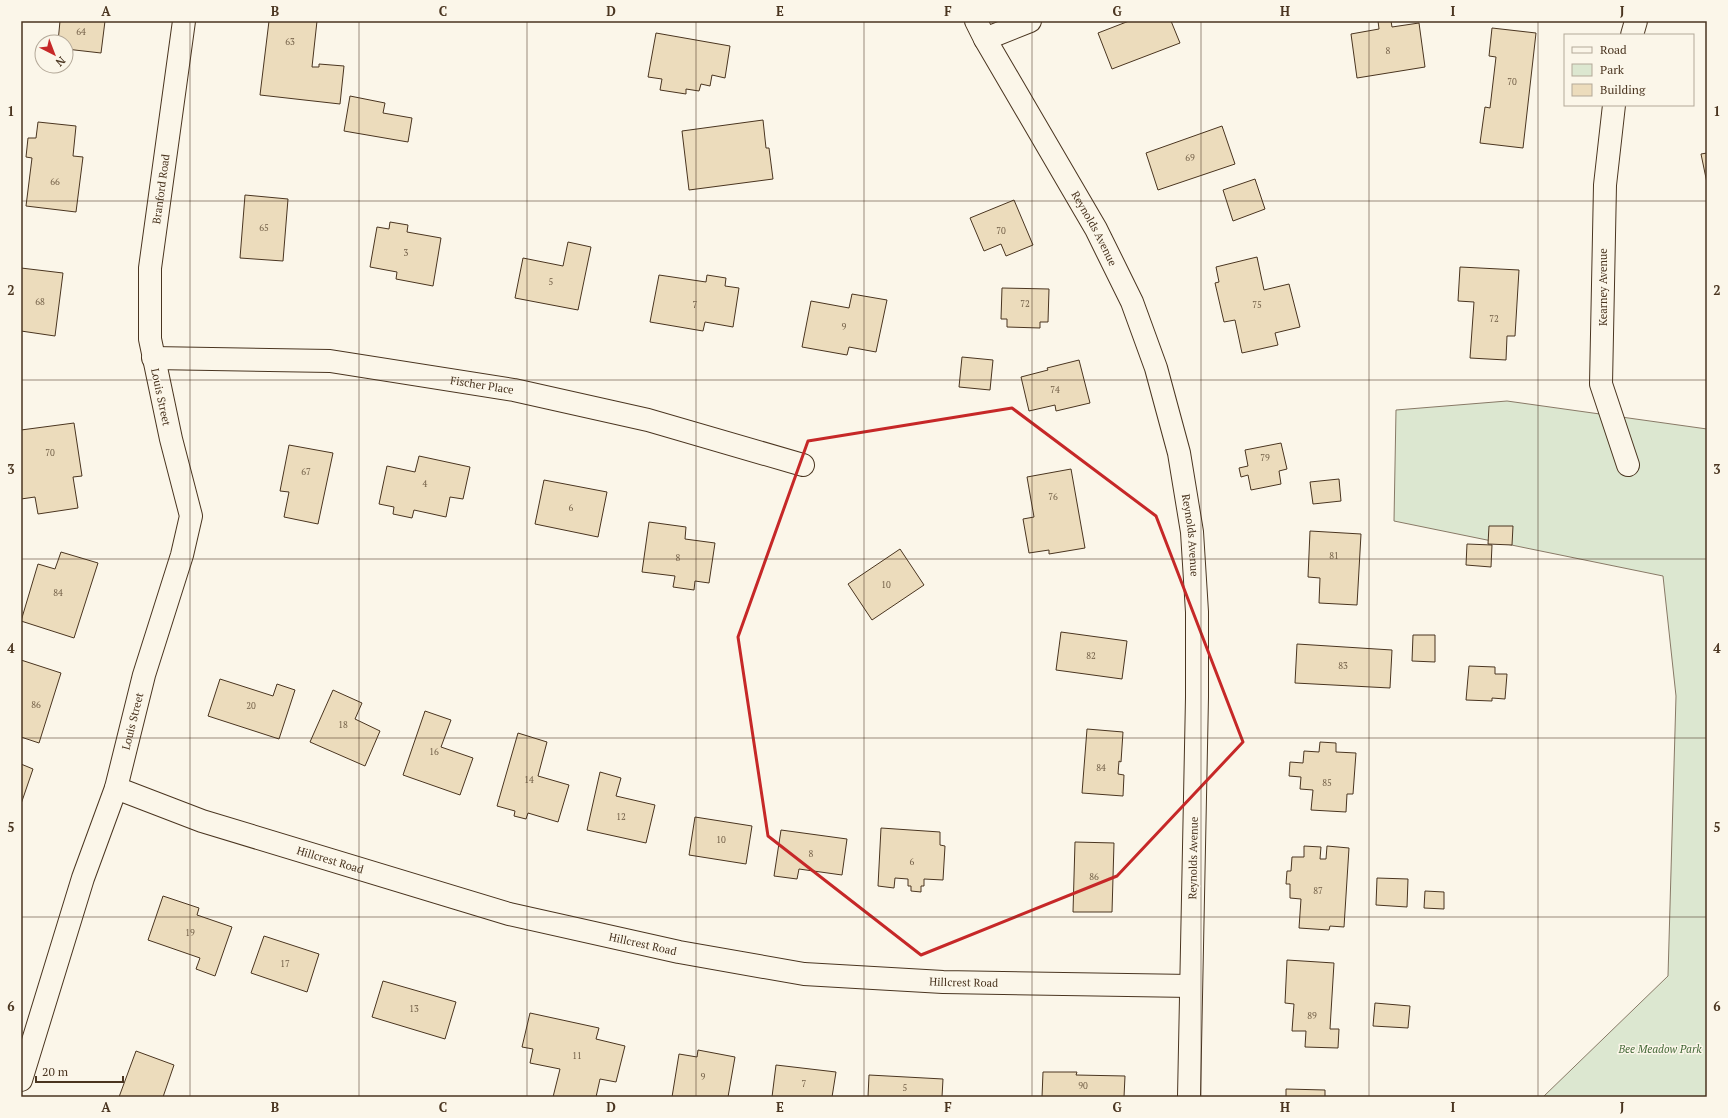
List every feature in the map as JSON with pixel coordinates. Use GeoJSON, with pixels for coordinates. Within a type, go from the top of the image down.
{"type":"FeatureCollection","features":[{"type":"Feature","properties":{"kind":"street","name":"Branford Road"},"geometry":{"type":"LineString","coordinates":[[153,358],[150,339],[150,268],[184,21]]}},
{"type":"Feature","properties":{"kind":"street"},"geometry":{"type":"LineString","coordinates":[[980,30],[1030,21]]}},
{"type":"Feature","properties":{"kind":"street"},"geometry":{"type":"LineString","coordinates":[[1632,34],[1636,21]]}},
{"type":"Feature","properties":{"kind":"street","name":"Reynolds Avenue"},"geometry":{"type":"LineString","coordinates":[[980,30],[1096,229],[1132,302],[1156,368],[1179,453],[1192,532],[1197,612],[1197,697],[1190,986],[1189,1097]]}},
{"type":"Feature","properties":{"kind":"street","name":"Kearney Avenue"},"geometry":{"type":"LineString","coordinates":[[1614,106],[1605,185],[1601,384],[1628,465]]}},
{"type":"Feature","properties":{"kind":"street","name":"Fischer Place"},"geometry":{"type":"LineString","coordinates":[[153,358],[330,361],[514,390],[648,420],[803,465]]}},
{"type":"Feature","properties":{"kind":"street","name":"Louis Street"},"geometry":{"type":"LineString","coordinates":[[21,1080],[83,878],[116,788],[144,676],[182,555],[190,516],[153,358]]}},
{"type":"Feature","properties":{"kind":"street","name":"Hillcrest Road"},"geometry":{"type":"LineString","coordinates":[[116,788],[202,821],[509,914],[679,952],[804,974],[943,982],[1190,986]]}},
{"type":"Feature","properties":{"kind":"highlighted area"},"geometry":{"type":"Polygon","coordinates":[[[1012,408],[1156,516],[1243,742],[1117,876],[921,955],[768,836],[738,637],[808,441],[1012,408]]]}},
{"type":"Feature","properties":{"kind":"green space","name":"Bee Meadow Park"},"geometry":{"type":"Polygon","coordinates":[[[1507,401],[1707,429],[1707,1097],[1543,1097],[1668,976],[1676,696],[1663,576],[1394,521],[1396,410],[1507,401]]]}},
{"type":"Feature","properties":{"kind":"building"},"geometry":{"type":"Polygon","coordinates":[[[60,21],[105,21],[101,53],[74,50],[74,34],[59,34],[60,21]]]}},
{"type":"Feature","properties":{"kind":"building"},"geometry":{"type":"Polygon","coordinates":[[[269,21],[317,21],[312,67],[319,67],[319,64],[344,66],[340,104],[260,95],[269,21]]]}},
{"type":"Feature","properties":{"kind":"building"},"geometry":{"type":"Polygon","coordinates":[[[1129,21],[1171,21],[1180,43],[1112,69],[1098,33],[1129,21]]]}},
{"type":"Feature","properties":{"kind":"building"},"geometry":{"type":"Polygon","coordinates":[[[1378,21],[1391,21],[1392,27],[1419,23],[1425,67],[1357,78],[1351,34],[1379,29],[1378,21]]]}},
{"type":"Feature","properties":{"kind":"building"},"geometry":{"type":"Polygon","coordinates":[[[1492,28],[1536,33],[1523,148],[1480,143],[1485,107],[1490,108],[1496,57],[1489,56],[1492,28]]]}},
{"type":"Feature","properties":{"kind":"building"},"geometry":{"type":"Polygon","coordinates":[[[656,33],[730,46],[725,78],[712,75],[710,86],[701,84],[699,91],[686,89],[686,94],[660,90],[662,79],[648,77],[656,33]]]}},
{"type":"Feature","properties":{"kind":"building"},"geometry":{"type":"Polygon","coordinates":[[[350,96],[385,103],[383,113],[412,118],[408,142],[344,131],[350,96]]]}},
{"type":"Feature","properties":{"kind":"building"},"geometry":{"type":"Polygon","coordinates":[[[763,120],[766,148],[769,148],[773,179],[689,190],[682,131],[763,120]]]}},
{"type":"Feature","properties":{"kind":"building"},"geometry":{"type":"Polygon","coordinates":[[[38,122],[76,126],[73,156],[83,157],[76,212],[26,206],[32,158],[26,157],[28,138],[36,138],[38,122]]]}},
{"type":"Feature","properties":{"kind":"building"},"geometry":{"type":"Polygon","coordinates":[[[1222,126],[1235,164],[1158,190],[1146,153],[1222,126]]]}},
{"type":"Feature","properties":{"kind":"building"},"geometry":{"type":"Polygon","coordinates":[[[1707,153],[1707,183],[1701,154],[1707,153]]]}},
{"type":"Feature","properties":{"kind":"building"},"geometry":{"type":"Polygon","coordinates":[[[1255,179],[1265,209],[1233,221],[1223,190],[1255,179]]]}},
{"type":"Feature","properties":{"kind":"building"},"geometry":{"type":"Polygon","coordinates":[[[245,195],[288,199],[283,261],[240,258],[245,195]]]}},
{"type":"Feature","properties":{"kind":"building"},"geometry":{"type":"Polygon","coordinates":[[[1014,200],[1033,245],[1006,256],[1001,244],[984,251],[970,218],[1014,200]]]}},
{"type":"Feature","properties":{"kind":"building"},"geometry":{"type":"Polygon","coordinates":[[[390,222],[408,225],[407,232],[441,238],[433,286],[396,279],[397,272],[370,267],[377,227],[389,229],[390,222]]]}},
{"type":"Feature","properties":{"kind":"building"},"geometry":{"type":"Polygon","coordinates":[[[568,242],[591,247],[578,310],[515,298],[523,258],[563,266],[568,242]]]}},
{"type":"Feature","properties":{"kind":"building"},"geometry":{"type":"Polygon","coordinates":[[[1257,257],[1264,290],[1289,284],[1300,327],[1275,333],[1278,345],[1242,353],[1235,320],[1224,322],[1215,283],[1219,282],[1216,267],[1257,257]]]}},
{"type":"Feature","properties":{"kind":"building"},"geometry":{"type":"Polygon","coordinates":[[[1460,267],[1519,270],[1515,336],[1507,336],[1506,360],[1470,358],[1474,302],[1458,301],[1460,267]]]}},
{"type":"Feature","properties":{"kind":"building"},"geometry":{"type":"Polygon","coordinates":[[[21,268],[63,273],[55,336],[21,331],[21,268]]]}},
{"type":"Feature","properties":{"kind":"building"},"geometry":{"type":"Polygon","coordinates":[[[659,275],[706,282],[707,275],[726,278],[725,286],[739,288],[733,327],[705,322],[703,331],[650,322],[659,275]]]}},
{"type":"Feature","properties":{"kind":"building"},"geometry":{"type":"Polygon","coordinates":[[[1002,288],[1049,289],[1048,322],[1040,322],[1040,328],[1007,327],[1007,319],[1001,319],[1002,288]]]}},
{"type":"Feature","properties":{"kind":"building"},"geometry":{"type":"Polygon","coordinates":[[[852,294],[887,300],[876,352],[849,347],[847,355],[802,347],[811,301],[849,308],[852,294]]]}},
{"type":"Feature","properties":{"kind":"building"},"geometry":{"type":"Polygon","coordinates":[[[962,357],[993,360],[990,390],[959,387],[962,357]]]}},
{"type":"Feature","properties":{"kind":"building"},"geometry":{"type":"Polygon","coordinates":[[[1079,360],[1090,403],[1056,411],[1055,405],[1029,411],[1021,377],[1048,370],[1047,368],[1079,360]]]}},
{"type":"Feature","properties":{"kind":"building"},"geometry":{"type":"Polygon","coordinates":[[[74,423],[82,476],[73,477],[78,508],[38,514],[35,497],[21,499],[21,430],[74,423]]]}},
{"type":"Feature","properties":{"kind":"building"},"geometry":{"type":"Polygon","coordinates":[[[1281,443],[1287,469],[1279,471],[1281,484],[1251,490],[1248,475],[1241,477],[1239,468],[1248,466],[1245,450],[1281,443]]]}},
{"type":"Feature","properties":{"kind":"building"},"geometry":{"type":"Polygon","coordinates":[[[289,445],[333,453],[318,524],[284,517],[289,492],[280,491],[289,445]]]}},
{"type":"Feature","properties":{"kind":"building"},"geometry":{"type":"Polygon","coordinates":[[[419,456],[470,467],[463,499],[450,497],[446,517],[414,510],[412,518],[393,514],[394,507],[379,504],[387,466],[415,472],[419,456]]]}},
{"type":"Feature","properties":{"kind":"building"},"geometry":{"type":"Polygon","coordinates":[[[1071,469],[1085,548],[1049,554],[1049,550],[1029,553],[1023,519],[1034,517],[1027,477],[1071,469]]]}},
{"type":"Feature","properties":{"kind":"building"},"geometry":{"type":"Polygon","coordinates":[[[1339,479],[1341,501],[1313,504],[1310,482],[1339,479]]]}},
{"type":"Feature","properties":{"kind":"building"},"geometry":{"type":"Polygon","coordinates":[[[544,480],[607,492],[598,537],[535,524],[544,480]]]}},
{"type":"Feature","properties":{"kind":"building"},"geometry":{"type":"Polygon","coordinates":[[[649,522],[686,527],[685,539],[715,543],[709,583],[695,581],[694,590],[673,587],[675,576],[642,572],[649,522]]]}},
{"type":"Feature","properties":{"kind":"building"},"geometry":{"type":"Polygon","coordinates":[[[1489,526],[1513,526],[1512,545],[1488,544],[1489,526]]]}},
{"type":"Feature","properties":{"kind":"building"},"geometry":{"type":"Polygon","coordinates":[[[1310,531],[1361,534],[1357,605],[1319,603],[1320,578],[1308,577],[1310,531]]]}},
{"type":"Feature","properties":{"kind":"building"},"geometry":{"type":"Polygon","coordinates":[[[1467,544],[1492,545],[1491,567],[1466,565],[1467,544]]]}},
{"type":"Feature","properties":{"kind":"building"},"geometry":{"type":"Polygon","coordinates":[[[900,549],[924,585],[872,620],[848,584],[900,549]]]}},
{"type":"Feature","properties":{"kind":"building"},"geometry":{"type":"Polygon","coordinates":[[[61,552],[98,563],[74,638],[21,621],[38,564],[55,569],[61,552]]]}},
{"type":"Feature","properties":{"kind":"building"},"geometry":{"type":"Polygon","coordinates":[[[1061,632],[1127,641],[1122,679],[1056,670],[1061,632]]]}},
{"type":"Feature","properties":{"kind":"building"},"geometry":{"type":"Polygon","coordinates":[[[1413,635],[1435,635],[1435,662],[1412,661],[1413,635]]]}},
{"type":"Feature","properties":{"kind":"building"},"geometry":{"type":"Polygon","coordinates":[[[1297,644],[1392,650],[1390,688],[1295,683],[1297,644]]]}},
{"type":"Feature","properties":{"kind":"building"},"geometry":{"type":"Polygon","coordinates":[[[21,660],[61,673],[39,743],[21,737],[21,660]]]}},
{"type":"Feature","properties":{"kind":"building"},"geometry":{"type":"Polygon","coordinates":[[[1469,666],[1495,667],[1495,674],[1507,674],[1505,699],[1492,698],[1492,701],[1466,700],[1469,666]]]}},
{"type":"Feature","properties":{"kind":"building"},"geometry":{"type":"Polygon","coordinates":[[[220,679],[273,696],[277,684],[295,690],[279,739],[208,716],[220,679]]]}},
{"type":"Feature","properties":{"kind":"building"},"geometry":{"type":"Polygon","coordinates":[[[333,690],[362,703],[355,719],[380,731],[365,766],[310,742],[333,690]]]}},
{"type":"Feature","properties":{"kind":"building"},"geometry":{"type":"Polygon","coordinates":[[[425,711],[451,720],[441,747],[473,758],[460,795],[403,775],[425,711]]]}},
{"type":"Feature","properties":{"kind":"building"},"geometry":{"type":"Polygon","coordinates":[[[1087,729],[1123,732],[1121,762],[1119,761],[1118,774],[1124,775],[1123,796],[1082,793],[1087,729]]]}},
{"type":"Feature","properties":{"kind":"building"},"geometry":{"type":"Polygon","coordinates":[[[518,733],[547,742],[538,776],[569,785],[558,822],[528,813],[526,819],[514,816],[515,811],[497,806],[518,733]]]}},
{"type":"Feature","properties":{"kind":"building"},"geometry":{"type":"Polygon","coordinates":[[[1320,742],[1336,743],[1336,752],[1356,753],[1353,794],[1347,794],[1346,812],[1311,810],[1313,790],[1300,789],[1301,777],[1289,776],[1290,762],[1303,763],[1304,751],[1319,752],[1320,742]]]}},
{"type":"Feature","properties":{"kind":"building"},"geometry":{"type":"Polygon","coordinates":[[[21,764],[33,769],[21,804],[21,764]]]}},
{"type":"Feature","properties":{"kind":"building"},"geometry":{"type":"Polygon","coordinates":[[[600,772],[621,778],[616,796],[655,805],[646,843],[587,830],[600,772]]]}},
{"type":"Feature","properties":{"kind":"building"},"geometry":{"type":"Polygon","coordinates":[[[695,817],[752,826],[746,864],[689,855],[695,817]]]}},
{"type":"Feature","properties":{"kind":"building"},"geometry":{"type":"Polygon","coordinates":[[[881,828],[940,832],[940,845],[945,846],[943,880],[924,879],[924,886],[921,886],[921,892],[911,891],[911,886],[908,886],[908,879],[895,878],[894,888],[878,886],[881,828]]]}},
{"type":"Feature","properties":{"kind":"building"},"geometry":{"type":"Polygon","coordinates":[[[781,830],[847,839],[842,875],[799,869],[797,879],[774,876],[781,830]]]}},
{"type":"Feature","properties":{"kind":"building"},"geometry":{"type":"Polygon","coordinates":[[[1075,842],[1114,843],[1112,912],[1073,912],[1075,842]]]}},
{"type":"Feature","properties":{"kind":"building"},"geometry":{"type":"Polygon","coordinates":[[[1304,846],[1321,847],[1320,859],[1326,859],[1327,846],[1349,848],[1344,927],[1330,926],[1329,930],[1299,928],[1301,899],[1290,898],[1290,884],[1286,884],[1287,871],[1291,871],[1292,857],[1304,857],[1304,846]]]}},
{"type":"Feature","properties":{"kind":"building"},"geometry":{"type":"Polygon","coordinates":[[[1377,878],[1408,879],[1407,907],[1376,905],[1377,878]]]}},
{"type":"Feature","properties":{"kind":"building"},"geometry":{"type":"Polygon","coordinates":[[[1425,891],[1444,892],[1444,909],[1424,908],[1425,891]]]}},
{"type":"Feature","properties":{"kind":"building"},"geometry":{"type":"Polygon","coordinates":[[[163,896],[199,908],[197,915],[232,927],[215,976],[196,969],[200,958],[148,940],[163,896]]]}},
{"type":"Feature","properties":{"kind":"building"},"geometry":{"type":"Polygon","coordinates":[[[264,936],[319,954],[307,992],[251,973],[264,936]]]}},
{"type":"Feature","properties":{"kind":"building"},"geometry":{"type":"Polygon","coordinates":[[[1287,960],[1334,963],[1330,1029],[1339,1029],[1338,1048],[1305,1047],[1306,1031],[1292,1031],[1294,1004],[1285,1003],[1287,960]]]}},
{"type":"Feature","properties":{"kind":"building"},"geometry":{"type":"Polygon","coordinates":[[[383,981],[456,1002],[445,1039],[372,1017],[383,981]]]}},
{"type":"Feature","properties":{"kind":"building"},"geometry":{"type":"Polygon","coordinates":[[[1375,1003],[1410,1006],[1408,1028],[1373,1026],[1375,1003]]]}},
{"type":"Feature","properties":{"kind":"building"},"geometry":{"type":"Polygon","coordinates":[[[530,1013],[599,1028],[596,1039],[625,1046],[616,1082],[600,1079],[596,1097],[553,1097],[560,1069],[530,1063],[533,1049],[522,1047],[530,1013]]]}},
{"type":"Feature","properties":{"kind":"building"},"geometry":{"type":"Polygon","coordinates":[[[698,1050],[735,1057],[728,1097],[672,1097],[679,1054],[697,1057],[698,1050]]]}},
{"type":"Feature","properties":{"kind":"building"},"geometry":{"type":"Polygon","coordinates":[[[136,1051],[174,1065],[163,1097],[119,1097],[136,1051]]]}},
{"type":"Feature","properties":{"kind":"building"},"geometry":{"type":"Polygon","coordinates":[[[776,1065],[836,1072],[832,1097],[772,1097],[776,1065]]]}},
{"type":"Feature","properties":{"kind":"building"},"geometry":{"type":"Polygon","coordinates":[[[1043,1072],[1077,1072],[1076,1075],[1125,1076],[1124,1097],[1042,1097],[1043,1072]]]}},
{"type":"Feature","properties":{"kind":"building"},"geometry":{"type":"Polygon","coordinates":[[[869,1075],[943,1079],[942,1097],[868,1097],[869,1075]]]}},
{"type":"Feature","properties":{"kind":"building"},"geometry":{"type":"Polygon","coordinates":[[[1286,1089],[1325,1090],[1325,1097],[1286,1097],[1286,1089]]]}}]}
